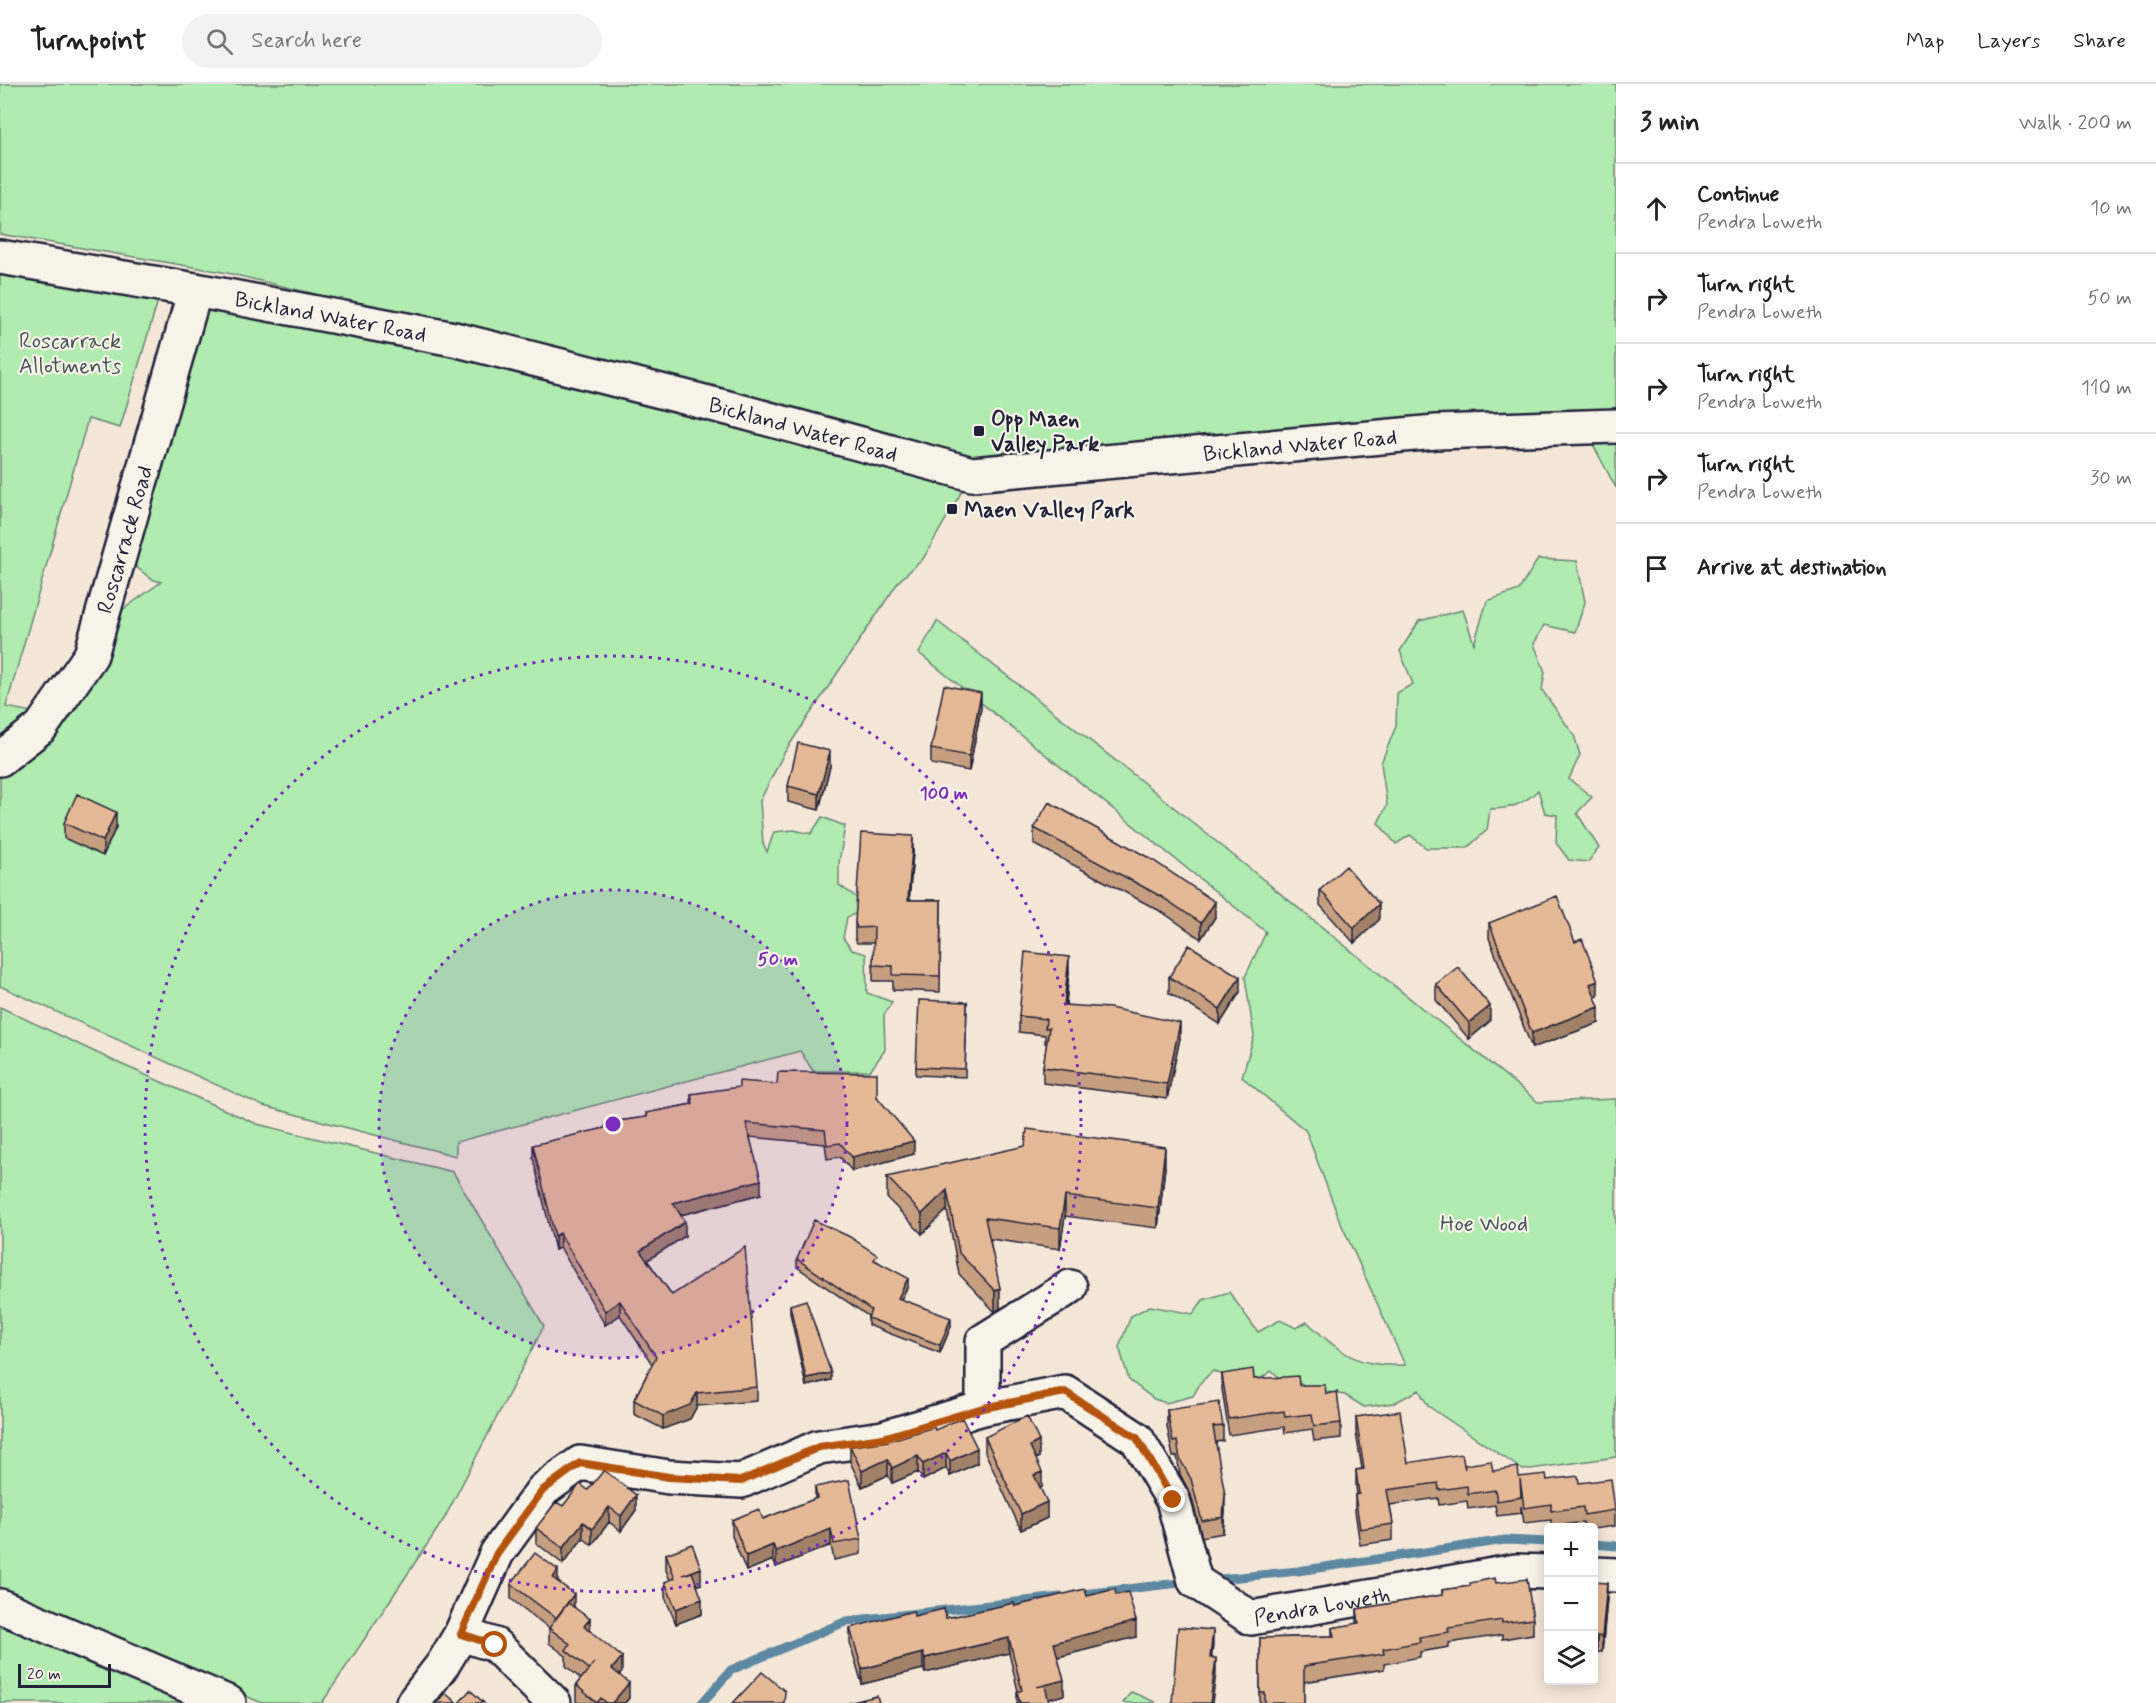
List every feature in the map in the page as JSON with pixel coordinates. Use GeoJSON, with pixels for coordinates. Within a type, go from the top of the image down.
{"type":"FeatureCollection","features":[{"type":"Feature","properties":{"kind":"street","name":"Bickland Water Road"},"geometry":{"type":"LineString","coordinates":[[0,257],[195,290],[454,339],[728,408],[972,474],[1436,432],[1616,426]]}},
{"type":"Feature","properties":{"kind":"street","name":"Roscarrack Road"},"geometry":{"type":"LineString","coordinates":[[0,759],[41,727],[91,655],[195,290]]}},
{"type":"Feature","properties":{"kind":"street"},"geometry":{"type":"LineString","coordinates":[[983,1408],[983,1341],[1070,1287]]}},
{"type":"Feature","properties":{"kind":"street","name":"Pendra Loweth"},"geometry":{"type":"LineString","coordinates":[[413,1703],[443,1664],[461,1634],[497,1553],[543,1490],[580,1463],[669,1477],[741,1481],[819,1447],[883,1438],[983,1408],[1065,1392],[1137,1438],[1173,1500],[1195,1581],[1251,1618],[1516,1570],[1544,1572]]}},
{"type":"Feature","properties":{"kind":"street"},"geometry":{"type":"LineString","coordinates":[[1598,1574],[1616,1575]]}},
{"type":"Feature","properties":{"kind":"street"},"geometry":{"type":"LineString","coordinates":[[0,1606],[229,1703]]}},
{"type":"Feature","properties":{"kind":"street"},"geometry":{"type":"LineString","coordinates":[[461,1634],[495,1645],[554,1703]]}},
{"type":"Feature","properties":{"kind":"green space"},"geometry":{"type":"Polygon","coordinates":[[[0,84],[1616,84],[1616,426],[972,474],[366,306],[223,272],[0,234],[0,84]]]}},
{"type":"Feature","properties":{"kind":"green space","name":"Roscarrack Allotments"},"geometry":{"type":"Polygon","coordinates":[[[0,273],[159,297],[120,428],[88,419],[6,707],[41,714],[0,745],[0,273]]]}},
{"type":"Feature","properties":{"kind":"green space"},"geometry":{"type":"Polygon","coordinates":[[[200,301],[454,346],[970,477],[923,559],[899,581],[784,753],[760,801],[763,843],[767,852],[774,832],[794,830],[811,834],[822,817],[845,826],[839,863],[839,885],[856,897],[860,912],[847,917],[843,938],[852,950],[866,954],[867,993],[892,1002],[884,1015],[885,1050],[870,1071],[813,1071],[800,1051],[456,1142],[456,1156],[263,1106],[0,986],[0,773],[47,734],[112,644],[121,611],[161,582],[151,579],[127,559],[200,301]]]}},
{"type":"Feature","properties":{"kind":"green space"},"geometry":{"type":"Polygon","coordinates":[[[1616,436],[1616,488],[1589,437],[1616,436]]]}},
{"type":"Feature","properties":{"kind":"green space"},"geometry":{"type":"Polygon","coordinates":[[[1538,559],[1577,561],[1585,602],[1575,632],[1544,625],[1534,644],[1545,672],[1542,690],[1574,735],[1580,755],[1569,779],[1592,797],[1577,813],[1599,848],[1588,862],[1569,860],[1556,843],[1557,815],[1545,813],[1538,790],[1517,805],[1490,809],[1487,830],[1467,848],[1426,848],[1410,835],[1396,844],[1378,823],[1387,805],[1381,763],[1396,726],[1397,693],[1413,684],[1400,651],[1419,621],[1463,610],[1474,644],[1487,601],[1519,590],[1538,559]]]}},
{"type":"Feature","properties":{"kind":"green space","name":"Hoe Wood"},"geometry":{"type":"Polygon","coordinates":[[[937,621],[1134,775],[1538,1102],[1616,1099],[1616,1457],[1523,1470],[1428,1406],[1419,1390],[1394,1403],[1364,1407],[1345,1395],[1310,1389],[1296,1380],[1281,1379],[1272,1371],[1257,1381],[1243,1370],[1227,1377],[1213,1371],[1201,1382],[1193,1396],[1166,1403],[1154,1399],[1129,1380],[1119,1347],[1131,1316],[1150,1306],[1193,1314],[1203,1300],[1229,1292],[1258,1332],[1280,1320],[1296,1328],[1307,1322],[1340,1350],[1362,1361],[1374,1364],[1405,1365],[1339,1219],[1306,1131],[1242,1077],[1254,1036],[1245,977],[1266,932],[919,653],[937,621]]]}},
{"type":"Feature","properties":{"kind":"green space"},"geometry":{"type":"Polygon","coordinates":[[[0,1007],[116,1062],[257,1124],[453,1172],[544,1326],[444,1519],[322,1703],[262,1703],[0,1591],[0,1007]]]}},
{"type":"Feature","properties":{"kind":"green space"},"geometry":{"type":"Polygon","coordinates":[[[0,1622],[193,1703],[0,1703],[0,1622]]]}},
{"type":"Feature","properties":{"kind":"green space"},"geometry":{"type":"Polygon","coordinates":[[[1131,1692],[1155,1702],[1155,1703],[1123,1703],[1131,1692]]]}},
{"type":"Feature","properties":{"kind":"building"},"geometry":{"type":"Polygon","coordinates":[[[944,685],[981,693],[969,756],[931,749],[944,685]]]}},
{"type":"Feature","properties":{"kind":"building"},"geometry":{"type":"Polygon","coordinates":[[[798,743],[830,751],[819,794],[788,786],[798,743]]]}},
{"type":"Feature","properties":{"kind":"building"},"geometry":{"type":"Polygon","coordinates":[[[77,794],[116,812],[103,841],[64,823],[77,794]]]}},
{"type":"Feature","properties":{"kind":"building"},"geometry":{"type":"Polygon","coordinates":[[[1049,802],[1151,859],[1215,902],[1201,923],[1162,897],[1034,828],[1049,802]]]}},
{"type":"Feature","properties":{"kind":"building"},"geometry":{"type":"Polygon","coordinates":[[[861,833],[913,836],[908,900],[941,900],[940,976],[893,975],[893,966],[873,965],[874,927],[857,928],[855,922],[861,833]]]}},
{"type":"Feature","properties":{"kind":"building"},"geometry":{"type":"Polygon","coordinates":[[[1346,866],[1379,904],[1354,928],[1320,890],[1346,866]]]}},
{"type":"Feature","properties":{"kind":"building"},"geometry":{"type":"Polygon","coordinates":[[[1557,896],[1575,942],[1582,939],[1598,981],[1590,984],[1599,1007],[1532,1033],[1489,923],[1557,896]]]}},
{"type":"Feature","properties":{"kind":"building"},"geometry":{"type":"Polygon","coordinates":[[[1189,945],[1240,977],[1220,1009],[1169,977],[1189,945]]]}},
{"type":"Feature","properties":{"kind":"building"},"geometry":{"type":"Polygon","coordinates":[[[1025,952],[1069,957],[1064,1005],[1110,1008],[1180,1023],[1167,1084],[1043,1067],[1049,1028],[1045,1028],[1046,1019],[1019,1016],[1025,952]]]}},
{"type":"Feature","properties":{"kind":"building"},"geometry":{"type":"Polygon","coordinates":[[[1458,967],[1490,1006],[1469,1023],[1436,984],[1458,967]]]}},
{"type":"Feature","properties":{"kind":"building"},"geometry":{"type":"Polygon","coordinates":[[[919,1000],[967,1002],[965,1069],[916,1067],[919,1000]]]}},
{"type":"Feature","properties":{"kind":"building"},"geometry":{"type":"Polygon","coordinates":[[[778,1072],[877,1073],[877,1097],[914,1141],[852,1157],[840,1143],[827,1145],[825,1130],[746,1123],[761,1180],[673,1203],[685,1222],[640,1251],[672,1295],[745,1247],[757,1387],[697,1393],[690,1405],[663,1416],[634,1400],[656,1357],[620,1301],[605,1311],[560,1233],[555,1236],[533,1145],[605,1128],[605,1123],[647,1117],[646,1113],[693,1104],[691,1094],[739,1087],[739,1081],[777,1084],[778,1072]]]}},
{"type":"Feature","properties":{"kind":"building"},"geometry":{"type":"Polygon","coordinates":[[[1027,1129],[1165,1147],[1158,1208],[1065,1196],[1060,1228],[985,1218],[1000,1288],[995,1291],[959,1253],[947,1190],[922,1214],[887,1177],[1025,1146],[1027,1129]]]}},
{"type":"Feature","properties":{"kind":"building"},"geometry":{"type":"Polygon","coordinates":[[[814,1220],[850,1237],[877,1255],[874,1260],[908,1278],[898,1298],[951,1318],[940,1345],[868,1318],[871,1310],[797,1259],[814,1220]]]}},
{"type":"Feature","properties":{"kind":"building"},"geometry":{"type":"Polygon","coordinates":[[[806,1300],[831,1373],[806,1378],[790,1305],[806,1300]]]}},
{"type":"Feature","properties":{"kind":"building"},"geometry":{"type":"Polygon","coordinates":[[[1253,1369],[1254,1379],[1298,1376],[1299,1385],[1325,1385],[1326,1394],[1337,1392],[1341,1423],[1314,1426],[1312,1414],[1285,1417],[1284,1411],[1229,1419],[1222,1374],[1253,1369]]]}},
{"type":"Feature","properties":{"kind":"building"},"geometry":{"type":"Polygon","coordinates":[[[1219,1402],[1223,1426],[1213,1427],[1225,1495],[1223,1517],[1202,1521],[1191,1479],[1180,1459],[1177,1441],[1173,1442],[1167,1410],[1219,1402]]]}},
{"type":"Feature","properties":{"kind":"building"},"geometry":{"type":"Polygon","coordinates":[[[1400,1411],[1408,1463],[1462,1454],[1464,1465],[1491,1461],[1493,1471],[1518,1467],[1519,1477],[1546,1474],[1547,1480],[1578,1476],[1579,1483],[1611,1479],[1615,1510],[1584,1515],[1583,1507],[1551,1511],[1551,1504],[1524,1508],[1520,1479],[1521,1497],[1497,1501],[1495,1490],[1468,1494],[1467,1486],[1439,1490],[1438,1483],[1387,1490],[1393,1524],[1360,1529],[1355,1495],[1359,1494],[1356,1470],[1364,1469],[1356,1417],[1400,1411]]]}},
{"type":"Feature","properties":{"kind":"building"},"geometry":{"type":"Polygon","coordinates":[[[1027,1416],[1039,1441],[1030,1446],[1042,1472],[1034,1475],[1047,1502],[1021,1514],[985,1437],[1027,1416]]]}},
{"type":"Feature","properties":{"kind":"building"},"geometry":{"type":"Polygon","coordinates":[[[962,1418],[977,1448],[950,1461],[946,1453],[923,1464],[918,1456],[892,1468],[888,1459],[862,1471],[850,1446],[888,1441],[934,1427],[935,1430],[962,1418]]]}},
{"type":"Feature","properties":{"kind":"building"},"geometry":{"type":"Polygon","coordinates":[[[604,1470],[636,1495],[621,1516],[609,1507],[592,1529],[583,1522],[563,1548],[536,1528],[556,1502],[563,1506],[580,1484],[588,1490],[604,1470]]]}},
{"type":"Feature","properties":{"kind":"building"},"geometry":{"type":"Polygon","coordinates":[[[849,1480],[861,1539],[834,1544],[831,1529],[776,1551],[773,1545],[746,1556],[732,1520],[759,1509],[763,1519],[817,1498],[815,1487],[849,1480]]]}},
{"type":"Feature","properties":{"kind":"building"},"geometry":{"type":"Polygon","coordinates":[[[692,1544],[701,1568],[683,1575],[692,1572],[702,1599],[676,1609],[665,1582],[675,1578],[666,1554],[692,1544]]]}},
{"type":"Feature","properties":{"kind":"building"},"geometry":{"type":"Polygon","coordinates":[[[535,1553],[558,1570],[553,1578],[574,1594],[556,1618],[511,1584],[535,1553]]]}},
{"type":"Feature","properties":{"kind":"building"},"geometry":{"type":"Polygon","coordinates":[[[1495,1578],[1496,1583],[1527,1579],[1533,1619],[1502,1623],[1502,1620],[1448,1628],[1449,1632],[1419,1637],[1420,1642],[1383,1649],[1384,1654],[1304,1666],[1304,1703],[1265,1703],[1265,1693],[1260,1693],[1260,1638],[1334,1636],[1332,1628],[1359,1623],[1357,1609],[1443,1595],[1442,1590],[1470,1586],[1470,1583],[1495,1578]]]}},
{"type":"Feature","properties":{"kind":"building"},"geometry":{"type":"Polygon","coordinates":[[[1598,1582],[1607,1583],[1602,1637],[1598,1636],[1598,1582]]]}},
{"type":"Feature","properties":{"kind":"building"},"geometry":{"type":"Polygon","coordinates":[[[1085,1589],[1087,1596],[1115,1589],[1116,1595],[1128,1592],[1136,1621],[1054,1643],[1064,1680],[1037,1687],[1045,1685],[1049,1703],[1020,1703],[1017,1692],[1022,1690],[1009,1638],[925,1658],[923,1653],[862,1669],[850,1628],[913,1611],[914,1616],[944,1609],[946,1618],[1014,1603],[1015,1606],[1085,1589]]]}},
{"type":"Feature","properties":{"kind":"building"},"geometry":{"type":"Polygon","coordinates":[[[568,1603],[590,1619],[584,1626],[622,1657],[612,1669],[629,1683],[612,1703],[607,1703],[601,1698],[597,1703],[576,1685],[594,1663],[589,1669],[566,1650],[570,1644],[549,1628],[568,1603]]]}},
{"type":"Feature","properties":{"kind":"building"},"geometry":{"type":"Polygon","coordinates":[[[1178,1627],[1213,1630],[1210,1658],[1216,1658],[1210,1703],[1172,1703],[1178,1627]]]}},
{"type":"Feature","properties":{"kind":"building"},"geometry":{"type":"Polygon","coordinates":[[[762,1672],[785,1691],[784,1703],[733,1703],[762,1672]]]}},
{"type":"Feature","properties":{"kind":"building"},"geometry":{"type":"Polygon","coordinates":[[[470,1690],[484,1703],[459,1703],[470,1690]]]}},
{"type":"Feature","properties":{"kind":"building"},"geometry":{"type":"Polygon","coordinates":[[[445,1693],[457,1703],[436,1703],[445,1693]]]}},
{"type":"Feature","properties":{"kind":"building"},"geometry":{"type":"Polygon","coordinates":[[[877,1696],[879,1703],[848,1703],[877,1696]]]}},
{"type":"Feature","properties":{"kind":"waterway"},"geometry":{"type":"LineString","coordinates":[[1211,1580],[1298,1571],[1505,1540],[1544,1542]]}},
{"type":"Feature","properties":{"kind":"waterway"},"geometry":{"type":"LineString","coordinates":[[1598,1544],[1616,1546]]}},
{"type":"Feature","properties":{"kind":"waterway"},"geometry":{"type":"LineString","coordinates":[[1074,1595],[1188,1582]]}},
{"type":"Feature","properties":{"kind":"waterway"},"geometry":{"type":"LineString","coordinates":[[702,1703],[731,1670],[847,1621],[1060,1597]]}},
{"type":"Feature","properties":{"kind":"place","name":"Opp Maen Valley Park"},"geometry":{"type":"Point","coordinates":[979,431]}},
{"type":"Feature","properties":{"kind":"place","name":"Maen Valley Park"},"geometry":{"type":"Point","coordinates":[952,509]}},
{"type":"Feature","properties":{"kind":"route"},"geometry":{"type":"LineString","coordinates":[[495,1645],[461,1634],[497,1553],[543,1490],[580,1463],[669,1477],[741,1481],[819,1447],[883,1438],[983,1408],[1065,1392],[1137,1438],[1173,1500]]}}]}
